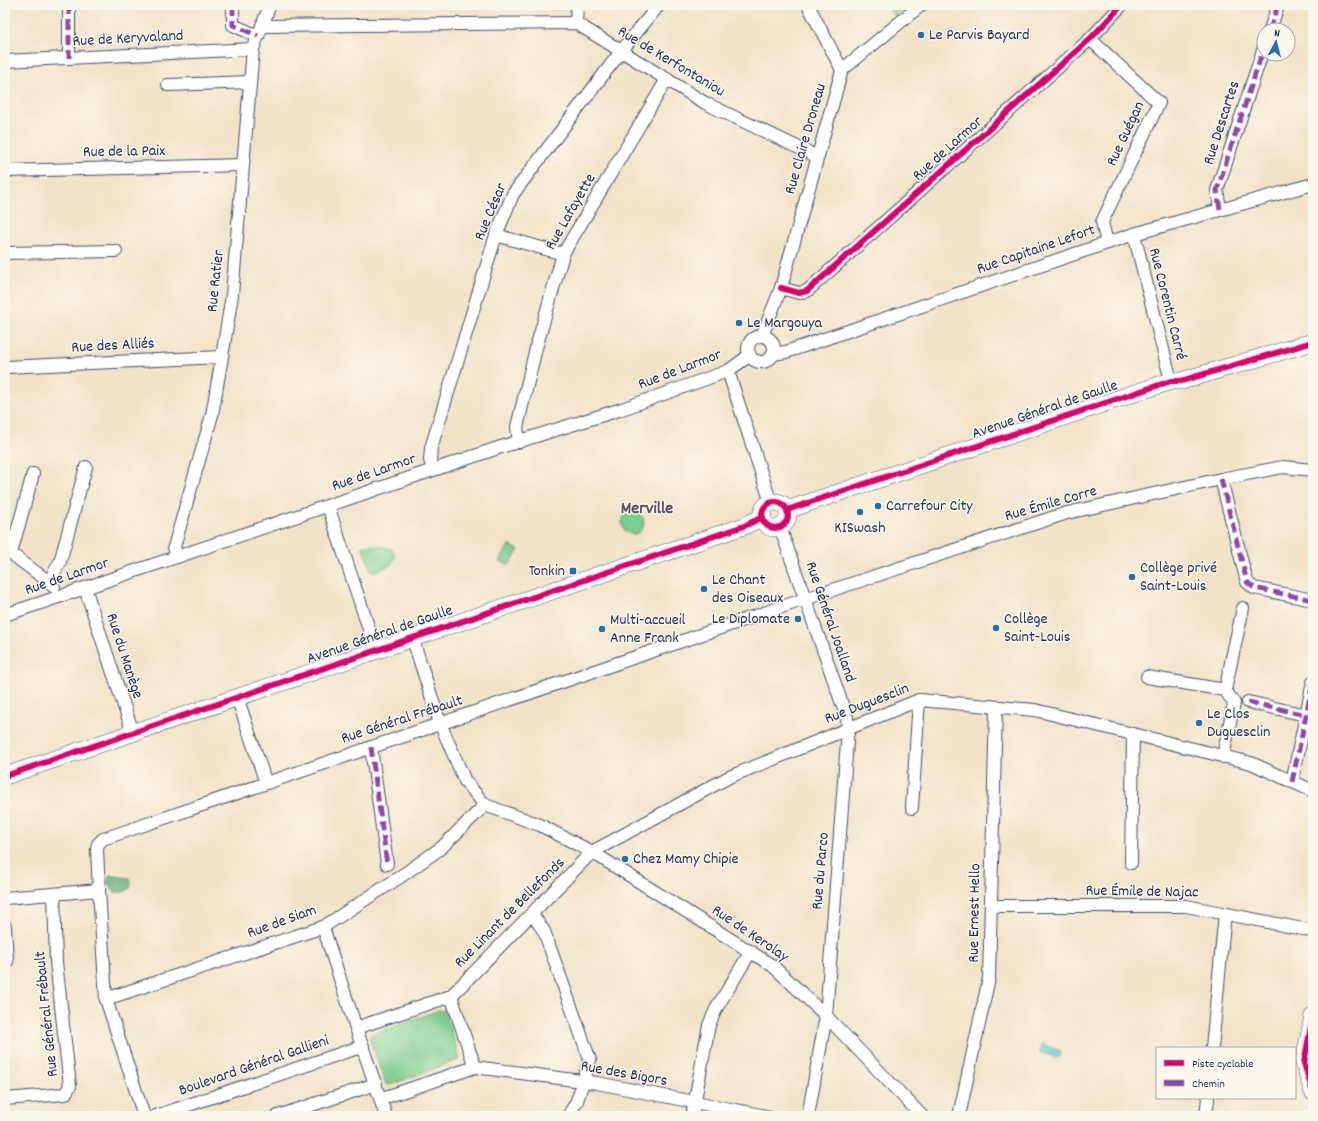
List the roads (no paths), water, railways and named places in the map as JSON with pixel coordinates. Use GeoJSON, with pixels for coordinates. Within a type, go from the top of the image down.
{"type":"FeatureCollection","features":[{"type":"Feature","properties":{"kind":"main road","name":"Avenue Général de Gaulle"},"geometry":{"type":"LineString","coordinates":[[787,510],[1170,381],[1181,381],[1313,342]]}},
{"type":"Feature","properties":{"kind":"main road"},"geometry":{"type":"LineString","coordinates":[[779,503],[787,510],[788,518],[780,527],[769,526],[767,510],[779,503]]}},
{"type":"Feature","properties":{"kind":"main road","name":"Avenue Général de Gaulle"},"geometry":{"type":"LineString","coordinates":[[5,776],[412,637],[744,526],[767,510]]}},
{"type":"Feature","properties":{"kind":"main road"},"geometry":{"type":"LineString","coordinates":[[1313,1016],[1304,1063],[1313,1092]]}},
{"type":"Feature","properties":{"kind":"street"},"geometry":{"type":"LineString","coordinates":[[69,5],[69,58]]}},
{"type":"Feature","properties":{"kind":"street"},"geometry":{"type":"LineString","coordinates":[[233,5],[233,25],[260,31]]}},
{"type":"Feature","properties":{"kind":"street","name":"Rue Ratier"},"geometry":{"type":"LineString","coordinates":[[177,557],[174,547],[212,415],[222,357],[232,295],[253,49],[270,5]]}},
{"type":"Feature","properties":{"kind":"street"},"geometry":{"type":"LineString","coordinates":[[576,24],[577,5]]}},
{"type":"Feature","properties":{"kind":"street","name":"Rue César"},"geometry":{"type":"LineString","coordinates":[[433,470],[430,460],[431,448],[496,235],[513,194],[622,50],[659,5]]}},
{"type":"Feature","properties":{"kind":"street","name":"Rue Claire Droneau"},"geometry":{"type":"LineString","coordinates":[[781,288],[842,70],[808,5]]}},
{"type":"Feature","properties":{"kind":"street"},"geometry":{"type":"LineString","coordinates":[[842,70],[921,5]]}},
{"type":"Feature","properties":{"kind":"street","name":"Rue de Larmor"},"geometry":{"type":"LineString","coordinates":[[781,288],[799,293],[807,291],[1090,39],[1122,5]]}},
{"type":"Feature","properties":{"kind":"street"},"geometry":{"type":"LineString","coordinates":[[1273,22],[1278,5]]}},
{"type":"Feature","properties":{"kind":"street","name":"Rue de Kerfontaniou"},"geometry":{"type":"LineString","coordinates":[[260,31],[576,24],[622,50],[705,103],[818,157]]}},
{"type":"Feature","properties":{"kind":"street","name":"Rue Guégan"},"geometry":{"type":"LineString","coordinates":[[1090,39],[1159,103],[1102,222],[1107,243]]}},
{"type":"Feature","properties":{"kind":"street","name":"Rue de Keryvaland"},"geometry":{"type":"LineString","coordinates":[[5,61],[253,49]]}},
{"type":"Feature","properties":{"kind":"street","name":"Rue Descartes"},"geometry":{"type":"LineString","coordinates":[[1220,209],[1217,190],[1259,62]]}},
{"type":"Feature","properties":{"kind":"street","name":"Rue Lafayette"},"geometry":{"type":"LineString","coordinates":[[519,442],[517,427],[536,348],[563,254],[667,79]]}},
{"type":"Feature","properties":{"kind":"street"},"geometry":{"type":"LineString","coordinates":[[168,85],[250,82]]}},
{"type":"Feature","properties":{"kind":"street","name":"Rue de la Paix"},"geometry":{"type":"LineString","coordinates":[[5,171],[243,166]]}},
{"type":"Feature","properties":{"kind":"street","name":"Rue Capitaine Lefort"},"geometry":{"type":"LineString","coordinates":[[773,354],[786,352],[1134,234],[1313,184]]}},
{"type":"Feature","properties":{"kind":"street","name":"Rue Corentin Carré"},"geometry":{"type":"LineString","coordinates":[[1134,234],[1170,381]]}},
{"type":"Feature","properties":{"kind":"street"},"geometry":{"type":"LineString","coordinates":[[496,235],[563,254]]}},
{"type":"Feature","properties":{"kind":"street"},"geometry":{"type":"LineString","coordinates":[[5,253],[116,251]]}},
{"type":"Feature","properties":{"kind":"street"},"geometry":{"type":"LineString","coordinates":[[762,336],[772,342],[773,354],[767,360],[760,361],[750,355],[748,347],[752,340],[762,336],[781,288]]}},
{"type":"Feature","properties":{"kind":"street","name":"Rue de Larmor"},"geometry":{"type":"LineString","coordinates":[[5,615],[433,470],[622,409],[728,371],[750,355]]}},
{"type":"Feature","properties":{"kind":"street","name":"Rue des Alliés"},"geometry":{"type":"LineString","coordinates":[[5,367],[222,357]]}},
{"type":"Feature","properties":{"kind":"street"},"geometry":{"type":"LineString","coordinates":[[728,371],[767,510]]}},
{"type":"Feature","properties":{"kind":"street"},"geometry":{"type":"LineString","coordinates":[[50,582],[60,562],[86,467]]}},
{"type":"Feature","properties":{"kind":"street","name":"Rue Émile Corre"},"geometry":{"type":"LineString","coordinates":[[805,598],[1067,513],[1283,467],[1313,470]]}},
{"type":"Feature","properties":{"kind":"street"},"geometry":{"type":"LineString","coordinates":[[33,474],[8,551],[50,582],[60,596]]}},
{"type":"Feature","properties":{"kind":"street"},"geometry":{"type":"LineString","coordinates":[[1221,479],[1247,582],[1254,588],[1313,600]]}},
{"type":"Feature","properties":{"kind":"street"},"geometry":{"type":"LineString","coordinates":[[328,506],[376,650]]}},
{"type":"Feature","properties":{"kind":"street","name":"Rue Général Joalland"},"geometry":{"type":"LineString","coordinates":[[780,527],[847,718],[848,729]]}},
{"type":"Feature","properties":{"kind":"street","name":"Rue du Manège"},"geometry":{"type":"LineString","coordinates":[[85,588],[133,733]]}},
{"type":"Feature","properties":{"kind":"street","name":"Rue Général Frébault"},"geometry":{"type":"LineString","coordinates":[[144,1116],[106,999],[96,849],[98,844],[103,839],[440,723],[454,720],[805,598]]}},
{"type":"Feature","properties":{"kind":"street"},"geometry":{"type":"LineString","coordinates":[[1225,690],[1243,608]]}},
{"type":"Feature","properties":{"kind":"street"},"geometry":{"type":"LineString","coordinates":[[412,637],[440,723],[465,781],[485,805]]}},
{"type":"Feature","properties":{"kind":"street"},"geometry":{"type":"LineString","coordinates":[[1147,677],[1225,690],[1234,703],[1223,757]]}},
{"type":"Feature","properties":{"kind":"street"},"geometry":{"type":"LineString","coordinates":[[1292,782],[1313,682]]}},
{"type":"Feature","properties":{"kind":"street"},"geometry":{"type":"LineString","coordinates":[[237,697],[266,783]]}},
{"type":"Feature","properties":{"kind":"street"},"geometry":{"type":"LineString","coordinates":[[912,808],[919,700]]}},
{"type":"Feature","properties":{"kind":"street","name":"Rue Duguesclin"},"geometry":{"type":"LineString","coordinates":[[592,852],[729,777],[919,700],[996,708],[1035,710],[1251,763],[1313,791]]}},
{"type":"Feature","properties":{"kind":"street"},"geometry":{"type":"LineString","coordinates":[[1248,702],[1306,715]]}},
{"type":"Feature","properties":{"kind":"street","name":"Rue Ernest Hello"},"geometry":{"type":"LineString","coordinates":[[959,1116],[990,978],[996,708]]}},
{"type":"Feature","properties":{"kind":"street","name":"Rue du Parco"},"geometry":{"type":"LineString","coordinates":[[808,1116],[826,1016],[848,729]]}},
{"type":"Feature","properties":{"kind":"street"},"geometry":{"type":"LineString","coordinates":[[1131,863],[1133,735]]}},
{"type":"Feature","properties":{"kind":"street"},"geometry":{"type":"LineString","coordinates":[[371,747],[387,864]]}},
{"type":"Feature","properties":{"kind":"street","name":"Rue de Kerolay"},"geometry":{"type":"LineString","coordinates":[[485,805],[540,824],[592,852],[773,966],[826,1016],[922,1116]]}},
{"type":"Feature","properties":{"kind":"street","name":"Rue de Siam"},"geometry":{"type":"LineString","coordinates":[[106,999],[323,926],[397,879],[441,848],[485,805]]}},
{"type":"Feature","properties":{"kind":"street","name":"Rue Linant de Bellefonds"},"geometry":{"type":"LineString","coordinates":[[451,996],[592,852]]}},
{"type":"Feature","properties":{"kind":"street"},"geometry":{"type":"LineString","coordinates":[[5,898],[99,890]]}},
{"type":"Feature","properties":{"kind":"street","name":"Rue Général Frébault"},"geometry":{"type":"LineString","coordinates":[[5,1099],[65,1094],[70,1086],[56,962],[54,894]]}},
{"type":"Feature","properties":{"kind":"street","name":"Rue Émile de Najac"},"geometry":{"type":"LineString","coordinates":[[991,906],[1186,906],[1313,931]]}},
{"type":"Feature","properties":{"kind":"street"},"geometry":{"type":"LineString","coordinates":[[1212,1047],[1225,913]]}},
{"type":"Feature","properties":{"kind":"street"},"geometry":{"type":"LineString","coordinates":[[532,914],[544,931],[590,1060],[577,1101],[568,1116]]}},
{"type":"Feature","properties":{"kind":"street"},"geometry":{"type":"LineString","coordinates":[[5,926],[7,961],[5,965]]}},
{"type":"Feature","properties":{"kind":"street"},"geometry":{"type":"LineString","coordinates":[[323,926],[386,1116]]}},
{"type":"Feature","properties":{"kind":"street"},"geometry":{"type":"LineString","coordinates":[[692,1116],[709,1025],[716,1009],[751,951]]}},
{"type":"Feature","properties":{"kind":"street"},"geometry":{"type":"LineString","coordinates":[[356,1028],[451,996],[476,1067],[380,1099]]}},
{"type":"Feature","properties":{"kind":"street","name":"Boulevard Général Gallieni"},"geometry":{"type":"LineString","coordinates":[[156,1116],[362,1046]]}},
{"type":"Feature","properties":{"kind":"street","name":"Rue des Bigors"},"geometry":{"type":"LineString","coordinates":[[476,1067],[597,1083],[766,1116]]}},
{"type":"Feature","properties":{"kind":"street"},"geometry":{"type":"LineString","coordinates":[[278,1116],[376,1084]]}},
{"type":"Feature","properties":{"kind":"street"},"geometry":{"type":"LineString","coordinates":[[1206,1116],[1208,1099]]}},
{"type":"Feature","properties":{"kind":"water"},"geometry":{"type":"Polygon","coordinates":[[[1042,1044],[1061,1051],[1058,1058],[1039,1052],[1042,1044]]]}},
{"type":"Feature","properties":{"kind":"place","name":"Le Parvis Bayard"},"geometry":{"type":"Point","coordinates":[921,35]}},
{"type":"Feature","properties":{"kind":"place","name":"Le Margouya"},"geometry":{"type":"Point","coordinates":[739,323]}},
{"type":"Feature","properties":{"kind":"place","name":"Carrefour City"},"geometry":{"type":"Point","coordinates":[878,506]}},
{"type":"Feature","properties":{"kind":"place","name":"KISwash"},"geometry":{"type":"Point","coordinates":[860,512]}},
{"type":"Feature","properties":{"kind":"place","name":"Tonkin"},"geometry":{"type":"Point","coordinates":[573,571]}},
{"type":"Feature","properties":{"kind":"place","name":"Collège privé Saint-Louis"},"geometry":{"type":"Point","coordinates":[1132,577]}},
{"type":"Feature","properties":{"kind":"place","name":"Le Chant des Oiseaux"},"geometry":{"type":"Point","coordinates":[704,589]}},
{"type":"Feature","properties":{"kind":"place","name":"Le Diplomate"},"geometry":{"type":"Point","coordinates":[798,619]}},
{"type":"Feature","properties":{"kind":"place","name":"Collège Saint-Louis"},"geometry":{"type":"Point","coordinates":[996,628]}},
{"type":"Feature","properties":{"kind":"place","name":"Multi-accueil Anne Frank"},"geometry":{"type":"Point","coordinates":[602,629]}},
{"type":"Feature","properties":{"kind":"place","name":"Le Clos Duguesclin"},"geometry":{"type":"Point","coordinates":[1199,723]}},
{"type":"Feature","properties":{"kind":"place","name":"Chez Mamy Chipie"},"geometry":{"type":"Point","coordinates":[625,859]}},
{"type":"Feature","properties":{"kind":"district","name":"Merville"},"geometry":{"type":"Point","coordinates":[647,509]}}]}
